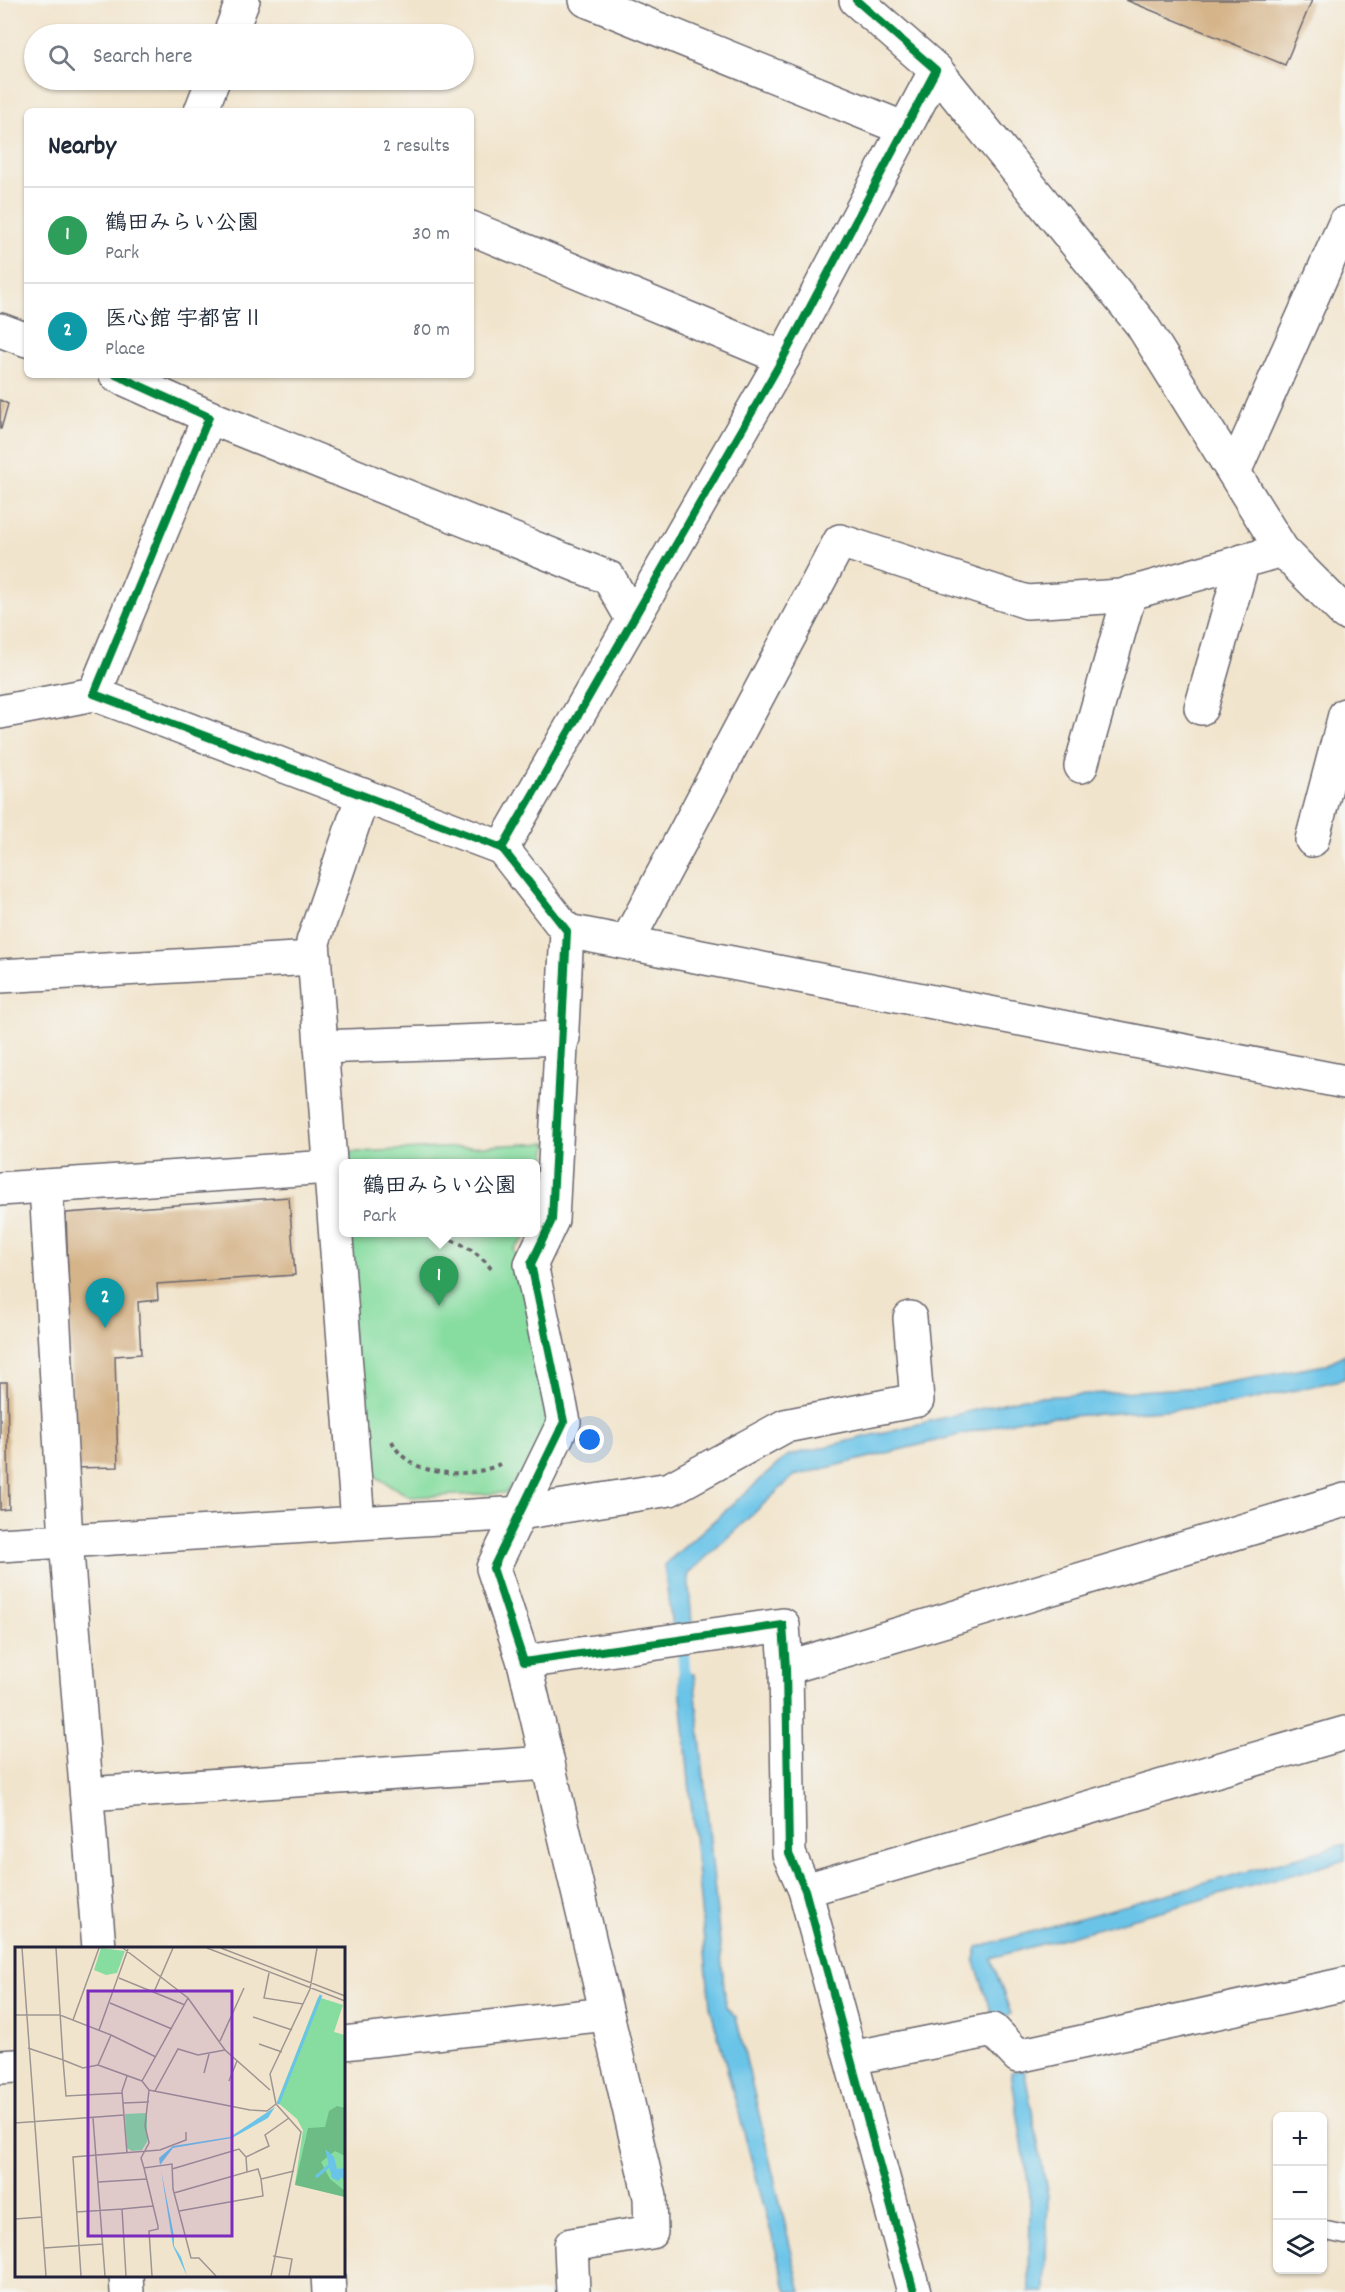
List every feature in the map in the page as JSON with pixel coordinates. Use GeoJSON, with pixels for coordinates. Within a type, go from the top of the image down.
{"type":"FeatureCollection","features":[{"type":"Feature","properties":{"kind":"street"},"geometry":{"type":"LineString","coordinates":[[234,24],[243,0]]}},
{"type":"Feature","properties":{"kind":"street"},"geometry":{"type":"LineString","coordinates":[[856,0],[936,70],[1142,325],[1282,550],[1345,613]]}},
{"type":"Feature","properties":{"kind":"street"},"geometry":{"type":"LineString","coordinates":[[607,4],[905,129]]}},
{"type":"Feature","properties":{"kind":"street"},"geometry":{"type":"LineString","coordinates":[[502,848],[783,358],[936,70]]}},
{"type":"Feature","properties":{"kind":"street"},"geometry":{"type":"LineString","coordinates":[[202,108],[209,90]]}},
{"type":"Feature","properties":{"kind":"street"},"geometry":{"type":"LineString","coordinates":[[1234,472],[1345,223]]}},
{"type":"Feature","properties":{"kind":"street"},"geometry":{"type":"LineString","coordinates":[[474,229],[783,358]]}},
{"type":"Feature","properties":{"kind":"street"},"geometry":{"type":"LineString","coordinates":[[0,330],[24,339]]}},
{"type":"Feature","properties":{"kind":"street"},"geometry":{"type":"LineString","coordinates":[[123,378],[209,417],[609,578],[633,620]]}},
{"type":"Feature","properties":{"kind":"street"},"geometry":{"type":"LineString","coordinates":[[94,694],[209,417]]}},
{"type":"Feature","properties":{"kind":"street"},"geometry":{"type":"LineString","coordinates":[[627,942],[840,541],[1027,602],[1121,596],[1282,550]]}},
{"type":"Feature","properties":{"kind":"street"},"geometry":{"type":"LineString","coordinates":[[1201,708],[1243,561]]}},
{"type":"Feature","properties":{"kind":"street"},"geometry":{"type":"LineString","coordinates":[[1081,766],[1130,593]]}},
{"type":"Feature","properties":{"kind":"street"},"geometry":{"type":"LineString","coordinates":[[0,712],[94,694],[502,848],[567,931],[552,1220],[531,1264],[564,1422],[493,1568],[524,1662],[650,2197],[651,2232],[571,2245],[573,2292]]}},
{"type":"Feature","properties":{"kind":"street"},"geometry":{"type":"LineString","coordinates":[[1312,840],[1345,715]]}},
{"type":"Feature","properties":{"kind":"street"},"geometry":{"type":"LineString","coordinates":[[358,1522],[312,942],[363,795]]}},
{"type":"Feature","properties":{"kind":"street"},"geometry":{"type":"LineString","coordinates":[[567,931],[1345,1082]]}},
{"type":"Feature","properties":{"kind":"street"},"geometry":{"type":"LineString","coordinates":[[0,976],[314,958]]}},
{"type":"Feature","properties":{"kind":"street"},"geometry":{"type":"LineString","coordinates":[[321,1047],[563,1038]]}},
{"type":"Feature","properties":{"kind":"street"},"geometry":{"type":"LineString","coordinates":[[0,1189],[330,1167]]}},
{"type":"Feature","properties":{"kind":"street"},"geometry":{"type":"LineString","coordinates":[[46,1186],[66,1540],[99,1947]]}},
{"type":"Feature","properties":{"kind":"street"},"geometry":{"type":"LineString","coordinates":[[0,1545],[520,1513],[670,1489],[785,1426],[917,1400],[910,1318]]}},
{"type":"Feature","properties":{"kind":"street"},"geometry":{"type":"LineString","coordinates":[[786,1668],[1345,1500]]}},
{"type":"Feature","properties":{"kind":"street"},"geometry":{"type":"LineString","coordinates":[[524,1662],[783,1625],[786,1668],[789,1854],[805,1890],[915,2292]]}},
{"type":"Feature","properties":{"kind":"street"},"geometry":{"type":"LineString","coordinates":[[805,1890],[1345,1733]]}},
{"type":"Feature","properties":{"kind":"street"},"geometry":{"type":"LineString","coordinates":[[87,1794],[548,1763]]}},
{"type":"Feature","properties":{"kind":"street"},"geometry":{"type":"LineString","coordinates":[[851,2058],[993,2030],[1018,2056],[1345,1984]]}},
{"type":"Feature","properties":{"kind":"street"},"geometry":{"type":"LineString","coordinates":[[345,2043],[607,2014]]}},
{"type":"Feature","properties":{"kind":"street"},"geometry":{"type":"LineString","coordinates":[[0,2067],[15,2066]]}},
{"type":"Feature","properties":{"kind":"street"},"geometry":{"type":"LineString","coordinates":[[126,2277],[127,2292]]}},
{"type":"Feature","properties":{"kind":"street"},"geometry":{"type":"LineString","coordinates":[[328,2277],[329,2292]]}},
{"type":"Feature","properties":{"kind":"lane"},"geometry":{"type":"LineString","coordinates":[[1327,2231],[1345,2235]]}},
{"type":"Feature","properties":{"kind":"path"},"geometry":{"type":"LineString","coordinates":[[373,1242],[374,1237]]}},
{"type":"Feature","properties":{"kind":"path"},"geometry":{"type":"LineString","coordinates":[[441,1237],[471,1248],[486,1260],[496,1275]]}},
{"type":"Feature","properties":{"kind":"path"},"geometry":{"type":"LineString","coordinates":[[389,1435],[395,1450],[409,1461],[431,1471],[489,1470],[506,1461]]}},
{"type":"Feature","properties":{"kind":"green space"},"geometry":{"type":"Polygon","coordinates":[[[548,1143],[540,1195],[540,1159],[341,1159],[338,1153],[548,1143]]]}},
{"type":"Feature","properties":{"kind":"green space"},"geometry":{"type":"Polygon","coordinates":[[[344,1237],[526,1237],[514,1249],[542,1364],[551,1419],[530,1464],[505,1493],[410,1497],[363,1469],[344,1237]]]}},
{"type":"Feature","properties":{"kind":"water"},"geometry":{"type":"Polygon","coordinates":[[[1345,1354],[1345,1378],[1224,1406],[1024,1419],[794,1476],[688,1574],[692,1624],[672,1627],[664,1565],[787,1456],[1024,1398],[1203,1387],[1325,1365],[1345,1354]]]}},
{"type":"Feature","properties":{"kind":"water"},"geometry":{"type":"Polygon","coordinates":[[[679,1674],[694,1674],[726,2007],[736,2017],[801,2292],[787,2292],[710,2006],[679,1674]]]}},
{"type":"Feature","properties":{"kind":"water"},"geometry":{"type":"Polygon","coordinates":[[[1345,1844],[1345,1860],[991,1958],[1011,2014],[994,2020],[974,1959],[977,1947],[1345,1844]]]}},
{"type":"Feature","properties":{"kind":"water"},"geometry":{"type":"Polygon","coordinates":[[[1024,2069],[1048,2196],[1045,2292],[1029,2292],[1030,2195],[1011,2072],[1024,2069]]]}},
{"type":"Feature","properties":{"kind":"building"},"geometry":{"type":"Polygon","coordinates":[[[1126,0],[1312,0],[1285,65],[1126,0]]]}},
{"type":"Feature","properties":{"kind":"building"},"geometry":{"type":"Polygon","coordinates":[[[0,400],[8,404],[1,429],[0,429],[0,400]]]}},
{"type":"Feature","properties":{"kind":"building"},"geometry":{"type":"Polygon","coordinates":[[[289,1197],[295,1275],[157,1284],[158,1300],[138,1302],[141,1354],[115,1356],[118,1467],[74,1468],[66,1213],[289,1197]]]}},
{"type":"Feature","properties":{"kind":"building"},"geometry":{"type":"Polygon","coordinates":[[[0,1382],[7,1382],[9,1509],[0,1510],[0,1382]]]}},
{"type":"Feature","properties":{"kind":"waterway"},"geometry":{"type":"LineString","coordinates":[[682,1642],[686,1690]]}},
{"type":"Feature","properties":{"kind":"cycle path"},"geometry":{"type":"LineString","coordinates":[[502,848],[783,358],[936,70],[856,0]]}},
{"type":"Feature","properties":{"kind":"cycle path"},"geometry":{"type":"LineString","coordinates":[[123,378],[209,417],[94,694],[502,848],[567,931],[552,1220],[531,1264],[564,1422],[493,1568],[524,1662],[783,1625],[786,1668],[789,1854],[805,1890],[914,2292]]}},
{"type":"Feature","properties":{"kind":"place","name":"鶴田みらい公園"},"geometry":{"type":"Point","coordinates":[439,1306]}},
{"type":"Feature","properties":{"kind":"place","name":"医心館 宇都宮Ⅱ"},"geometry":{"type":"Point","coordinates":[105,1328]}}]}
